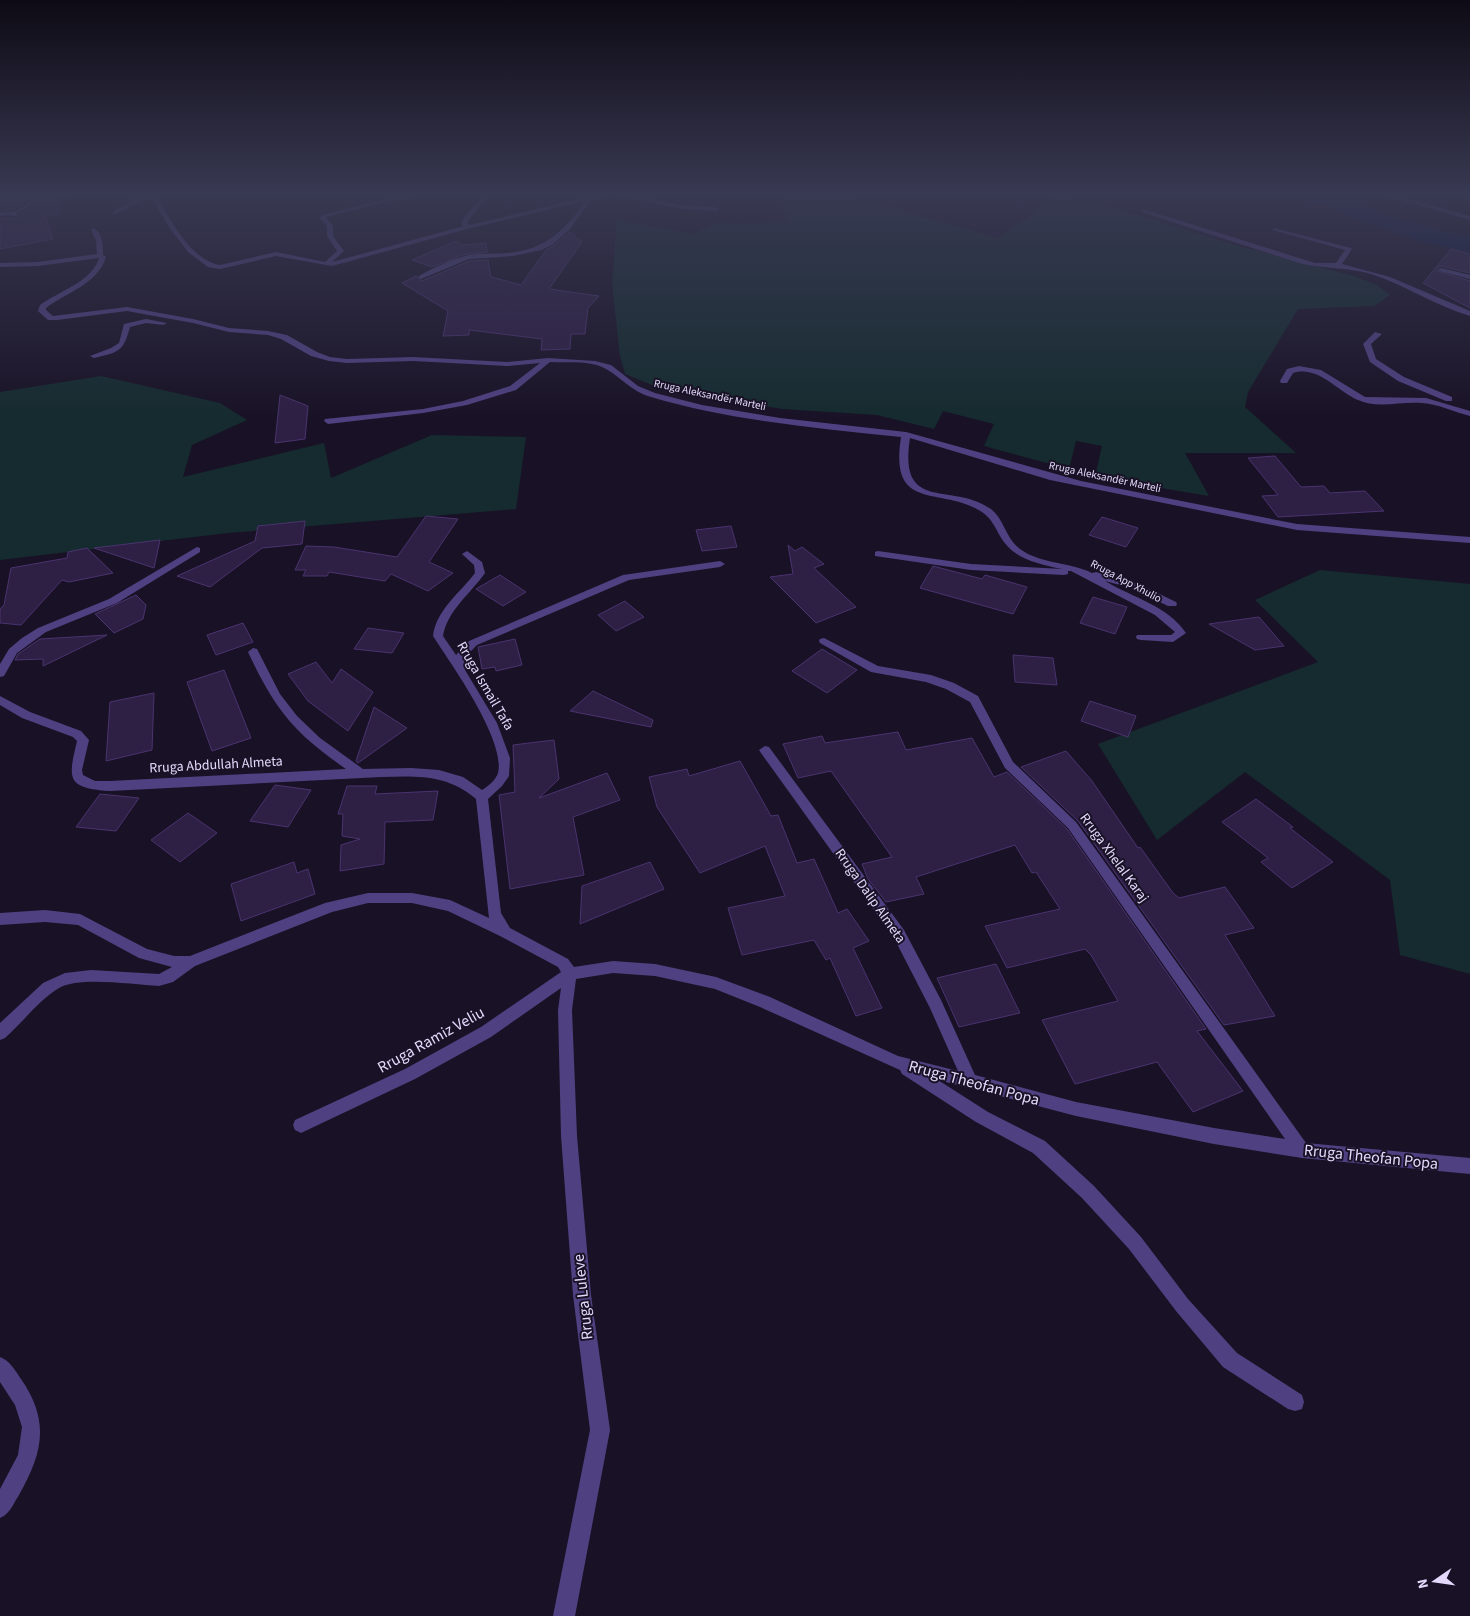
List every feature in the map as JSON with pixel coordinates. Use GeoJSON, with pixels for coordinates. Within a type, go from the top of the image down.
{"type":"FeatureCollection","features":[{"type":"Feature","properties":{"kind":"street","name":"Rruga Aleksandër Marteli"},"geometry":{"type":"LineString","coordinates":[[99,269],[45,305],[42,309],[45,315],[51,318],[63,318],[127,309],[229,330],[268,332],[284,337],[314,354],[329,359],[367,361],[414,359],[507,364],[548,360],[596,363],[608,367],[635,388],[652,395],[702,407],[780,421],[906,435],[1050,477],[1274,523],[1401,536],[1470,540]]}},
{"type":"Feature","properties":{"kind":"street"},"geometry":{"type":"LineString","coordinates":[[421,277],[436,269]]}},
{"type":"Feature","properties":{"kind":"street"},"geometry":{"type":"LineString","coordinates":[[1355,269],[1388,278],[1470,314]]}},
{"type":"Feature","properties":{"kind":"street"},"geometry":{"type":"LineString","coordinates":[[1441,270],[1470,277]]}},
{"type":"Feature","properties":{"kind":"street"},"geometry":{"type":"LineString","coordinates":[[94,356],[114,350],[122,344],[127,326],[136,323],[157,322],[185,327],[215,326]]}},
{"type":"Feature","properties":{"kind":"street"},"geometry":{"type":"LineString","coordinates":[[1378,334],[1367,344],[1373,360],[1401,379],[1470,407]]}},
{"type":"Feature","properties":{"kind":"street"},"geometry":{"type":"LineString","coordinates":[[328,421],[423,410],[464,403],[513,388],[548,360]]}},
{"type":"Feature","properties":{"kind":"street"},"geometry":{"type":"LineString","coordinates":[[1284,381],[1290,370],[1310,370],[1334,380],[1364,400],[1432,401],[1470,414]]}},
{"type":"Feature","properties":{"kind":"street","name":"Rruga App Xhulio"},"geometry":{"type":"LineString","coordinates":[[906,435],[901,455],[902,470],[907,480],[920,490],[936,496],[980,506],[991,513],[1007,541],[1019,553],[1082,572],[1156,611],[1176,625],[1181,633],[1173,639],[1141,637]]}},
{"type":"Feature","properties":{"kind":"street"},"geometry":{"type":"LineString","coordinates":[[0,673],[13,651],[42,630],[113,601],[197,550]]}},
{"type":"Feature","properties":{"kind":"street","name":"Rruga Ismail Tafa"},"geometry":{"type":"LineString","coordinates":[[467,554],[479,564],[480,573],[448,614],[438,636],[498,736],[505,759],[504,771],[500,780],[482,797]]}},
{"type":"Feature","properties":{"kind":"street"},"geometry":{"type":"LineString","coordinates":[[878,554],[968,567],[1026,572],[1082,572],[1134,586],[1172,604]]}},
{"type":"Feature","properties":{"kind":"street"},"geometry":{"type":"LineString","coordinates":[[460,671],[459,659],[464,650],[473,642],[627,577],[720,564]]}},
{"type":"Feature","properties":{"kind":"street","name":"Rruga Xhelal Karaj"},"geometry":{"type":"LineString","coordinates":[[824,641],[876,669],[927,678],[950,686],[974,699],[1009,765],[1072,825],[1302,1150]]}},
{"type":"Feature","properties":{"kind":"street"},"geometry":{"type":"LineString","coordinates":[[253,652],[270,688],[292,718],[319,744],[360,773]]}},
{"type":"Feature","properties":{"kind":"street","name":"Rruga Abdullah Almeta"},"geometry":{"type":"LineString","coordinates":[[0,700],[26,715],[77,734],[83,740],[76,770],[78,778],[92,785],[110,786],[360,773],[422,774],[449,777],[471,786],[482,797]]}},
{"type":"Feature","properties":{"kind":"street","name":"Rruga Dalip Almeta"},"geometry":{"type":"LineString","coordinates":[[765,750],[899,934],[936,1005],[970,1081]]}},
{"type":"Feature","properties":{"kind":"street"},"geometry":{"type":"LineString","coordinates":[[482,797],[494,913],[505,932]]}},
{"type":"Feature","properties":{"kind":"street"},"geometry":{"type":"LineString","coordinates":[[0,1033],[56,983],[81,977],[100,976],[159,980],[168,978],[190,962],[330,907],[368,898],[412,898],[450,906],[505,932],[563,963],[570,974]]}},
{"type":"Feature","properties":{"kind":"street"},"geometry":{"type":"LineString","coordinates":[[0,919],[45,916],[80,920],[144,954],[174,962],[190,962]]}},
{"type":"Feature","properties":{"kind":"street","name":"Rruga Theofan Popa"},"geometry":{"type":"LineString","coordinates":[[570,974],[613,967],[655,970],[716,984],[765,1002],[896,1062],[1076,1110],[1214,1136],[1302,1150],[1470,1166]]}},
{"type":"Feature","properties":{"kind":"street","name":"Rruga Ramiz Veliu"},"geometry":{"type":"LineString","coordinates":[[301,1124],[410,1074],[486,1032],[570,974]]}},
{"type":"Feature","properties":{"kind":"street","name":"Rruga Luleve"},"geometry":{"type":"LineString","coordinates":[[564,1616],[600,1430],[582,1295],[569,1136],[564,1010],[570,974]]}},
{"type":"Feature","properties":{"kind":"street"},"geometry":{"type":"LineString","coordinates":[[896,1062],[982,1117],[1039,1147],[1088,1192],[1135,1243],[1182,1305],[1230,1360],[1295,1402]]}},
{"type":"Feature","properties":{"kind":"street"},"geometry":{"type":"LineString","coordinates":[[0,1366],[23,1399],[29,1418],[32,1439],[25,1465],[0,1508]]}},
{"type":"Feature","properties":{"kind":"green space"},"geometry":{"type":"Polygon","coordinates":[[[613,269],[1329,269],[1354,276],[1377,285],[1390,295],[1374,306],[1298,309],[1248,392],[1245,407],[1296,453],[1185,453],[1209,496],[1095,477],[1102,446],[1076,441],[1069,469],[984,446],[994,424],[943,411],[934,429],[877,415],[783,409],[664,390],[625,374],[620,356],[612,284],[613,269]]]}},
{"type":"Feature","properties":{"kind":"green space"},"geometry":{"type":"Polygon","coordinates":[[[101,376],[220,403],[247,420],[192,445],[183,477],[324,443],[331,478],[432,435],[526,437],[516,509],[228,533],[0,560],[0,392],[101,376]]]}},
{"type":"Feature","properties":{"kind":"green space"},"geometry":{"type":"Polygon","coordinates":[[[1320,570],[1470,584],[1470,974],[1400,955],[1390,880],[1245,772],[1157,840],[1098,744],[1318,662],[1255,600],[1320,570]]]}},
{"type":"Feature","properties":{"kind":"building"},"geometry":{"type":"Polygon","coordinates":[[[449,269],[490,269],[491,277],[521,285],[532,269],[563,269],[549,289],[599,296],[588,308],[585,334],[571,334],[570,349],[541,350],[542,339],[469,330],[469,335],[443,336],[448,311],[402,283],[416,276],[422,281],[449,269]]]}},
{"type":"Feature","properties":{"kind":"building"},"geometry":{"type":"Polygon","coordinates":[[[1434,269],[1470,281],[1470,308],[1423,283],[1434,269]]]}},
{"type":"Feature","properties":{"kind":"building"},"geometry":{"type":"Polygon","coordinates":[[[1455,269],[1470,269],[1470,273],[1455,269]]]}},
{"type":"Feature","properties":{"kind":"building"},"geometry":{"type":"Polygon","coordinates":[[[280,395],[308,406],[305,439],[275,443],[280,395]]]}},
{"type":"Feature","properties":{"kind":"building"},"geometry":{"type":"Polygon","coordinates":[[[1275,456],[1301,487],[1324,486],[1330,493],[1365,491],[1384,511],[1278,517],[1262,496],[1278,495],[1248,458],[1275,456]]]}},
{"type":"Feature","properties":{"kind":"building"},"geometry":{"type":"Polygon","coordinates":[[[426,516],[458,519],[429,562],[453,573],[428,591],[391,574],[385,581],[329,572],[327,576],[303,576],[306,570],[295,570],[306,546],[334,547],[397,557],[426,516]]]}},
{"type":"Feature","properties":{"kind":"building"},"geometry":{"type":"Polygon","coordinates":[[[1102,517],[1138,528],[1126,547],[1089,535],[1102,517]]]}},
{"type":"Feature","properties":{"kind":"building"},"geometry":{"type":"Polygon","coordinates":[[[305,521],[302,544],[262,548],[210,587],[177,576],[255,541],[258,526],[305,521]]]}},
{"type":"Feature","properties":{"kind":"building"},"geometry":{"type":"Polygon","coordinates":[[[731,526],[737,547],[702,551],[696,530],[731,526]]]}},
{"type":"Feature","properties":{"kind":"building"},"geometry":{"type":"Polygon","coordinates":[[[160,540],[154,568],[94,548],[160,540]]]}},
{"type":"Feature","properties":{"kind":"building"},"geometry":{"type":"Polygon","coordinates":[[[788,545],[795,551],[802,547],[824,564],[814,568],[856,607],[816,623],[770,577],[793,574],[788,545]]]}},
{"type":"Feature","properties":{"kind":"building"},"geometry":{"type":"Polygon","coordinates":[[[87,548],[113,573],[69,582],[62,580],[21,625],[0,623],[0,609],[4,605],[11,568],[67,558],[68,552],[87,548]]]}},
{"type":"Feature","properties":{"kind":"building"},"geometry":{"type":"Polygon","coordinates":[[[933,566],[982,579],[985,575],[1027,587],[1013,614],[920,588],[933,566]]]}},
{"type":"Feature","properties":{"kind":"building"},"geometry":{"type":"Polygon","coordinates":[[[500,575],[526,592],[503,606],[476,589],[500,575]]]}},
{"type":"Feature","properties":{"kind":"building"},"geometry":{"type":"Polygon","coordinates":[[[136,595],[146,605],[143,619],[114,633],[95,614],[136,595]]]}},
{"type":"Feature","properties":{"kind":"building"},"geometry":{"type":"Polygon","coordinates":[[[1093,597],[1127,607],[1115,634],[1080,623],[1093,597]]]}},
{"type":"Feature","properties":{"kind":"building"},"geometry":{"type":"Polygon","coordinates":[[[625,601],[644,617],[616,631],[598,615],[625,601]]]}},
{"type":"Feature","properties":{"kind":"building"},"geometry":{"type":"Polygon","coordinates":[[[1259,617],[1284,646],[1255,650],[1209,624],[1259,617]]]}},
{"type":"Feature","properties":{"kind":"building"},"geometry":{"type":"Polygon","coordinates":[[[243,623],[253,642],[216,655],[207,635],[243,623]]]}},
{"type":"Feature","properties":{"kind":"building"},"geometry":{"type":"Polygon","coordinates":[[[368,628],[404,633],[392,653],[354,649],[368,628]]]}},
{"type":"Feature","properties":{"kind":"building"},"geometry":{"type":"Polygon","coordinates":[[[107,635],[43,666],[43,659],[15,660],[18,654],[40,639],[107,635]]]}},
{"type":"Feature","properties":{"kind":"building"},"geometry":{"type":"Polygon","coordinates":[[[515,639],[522,665],[496,671],[495,667],[482,669],[478,647],[515,639]]]}},
{"type":"Feature","properties":{"kind":"building"},"geometry":{"type":"Polygon","coordinates":[[[822,649],[857,670],[827,693],[792,671],[822,649]]]}},
{"type":"Feature","properties":{"kind":"building"},"geometry":{"type":"Polygon","coordinates":[[[1013,655],[1053,658],[1057,685],[1015,682],[1013,655]]]}},
{"type":"Feature","properties":{"kind":"building"},"geometry":{"type":"Polygon","coordinates":[[[316,662],[332,683],[341,669],[373,692],[348,731],[308,701],[288,674],[316,662]]]}},
{"type":"Feature","properties":{"kind":"building"},"geometry":{"type":"Polygon","coordinates":[[[224,670],[251,738],[212,751],[187,682],[224,670]]]}},
{"type":"Feature","properties":{"kind":"building"},"geometry":{"type":"Polygon","coordinates":[[[593,691],[653,720],[651,727],[570,711],[593,691]]]}},
{"type":"Feature","properties":{"kind":"building"},"geometry":{"type":"Polygon","coordinates":[[[154,693],[152,750],[106,761],[110,702],[154,693]]]}},
{"type":"Feature","properties":{"kind":"building"},"geometry":{"type":"Polygon","coordinates":[[[1090,701],[1136,716],[1128,737],[1081,721],[1090,701]]]}},
{"type":"Feature","properties":{"kind":"building"},"geometry":{"type":"Polygon","coordinates":[[[374,707],[407,728],[358,763],[356,761],[374,707]]]}},
{"type":"Feature","properties":{"kind":"building"},"geometry":{"type":"Polygon","coordinates":[[[898,732],[906,750],[972,738],[994,777],[1007,772],[1067,829],[1206,1029],[1197,1031],[1243,1091],[1193,1112],[1157,1062],[1075,1084],[1042,1020],[1118,1001],[1091,955],[1085,949],[1007,968],[985,926],[1060,909],[1036,872],[1032,873],[1015,845],[916,877],[924,894],[886,902],[868,879],[862,864],[892,857],[831,771],[798,778],[783,744],[822,736],[825,743],[898,732]]]}},
{"type":"Feature","properties":{"kind":"building"},"geometry":{"type":"Polygon","coordinates":[[[554,740],[559,779],[539,798],[607,773],[620,800],[573,817],[584,875],[510,889],[499,795],[515,792],[513,745],[554,740]]]}},
{"type":"Feature","properties":{"kind":"building"},"geometry":{"type":"Polygon","coordinates":[[[1066,751],[1092,781],[1138,848],[1140,847],[1173,893],[1179,898],[1225,887],[1254,928],[1225,935],[1275,1016],[1224,1025],[1078,821],[1021,767],[1066,751]]]}},
{"type":"Feature","properties":{"kind":"building"},"geometry":{"type":"Polygon","coordinates":[[[740,761],[771,816],[778,815],[797,863],[814,859],[838,913],[847,909],[869,941],[853,948],[882,1008],[856,1016],[830,958],[826,960],[814,940],[742,955],[728,908],[785,896],[765,846],[700,873],[657,807],[649,777],[687,769],[689,776],[740,761]]]}},
{"type":"Feature","properties":{"kind":"building"},"geometry":{"type":"Polygon","coordinates":[[[275,785],[311,790],[288,827],[250,821],[275,785]]]}},
{"type":"Feature","properties":{"kind":"building"},"geometry":{"type":"Polygon","coordinates":[[[347,786],[377,786],[375,794],[438,791],[433,820],[385,822],[384,864],[340,871],[341,845],[360,839],[342,836],[343,814],[338,814],[347,786]]]}},
{"type":"Feature","properties":{"kind":"building"},"geometry":{"type":"Polygon","coordinates":[[[100,794],[139,798],[116,831],[76,827],[100,794]]]}},
{"type":"Feature","properties":{"kind":"building"},"geometry":{"type":"Polygon","coordinates":[[[1256,799],[1293,827],[1290,828],[1333,862],[1292,888],[1261,862],[1268,858],[1222,822],[1256,799]]]}},
{"type":"Feature","properties":{"kind":"building"},"geometry":{"type":"Polygon","coordinates":[[[188,813],[217,833],[180,862],[151,840],[188,813]]]}},
{"type":"Feature","properties":{"kind":"building"},"geometry":{"type":"Polygon","coordinates":[[[294,862],[297,873],[308,869],[315,894],[241,921],[231,884],[294,862]]]}},
{"type":"Feature","properties":{"kind":"building"},"geometry":{"type":"Polygon","coordinates":[[[650,862],[664,889],[580,924],[582,886],[650,862]]]}},
{"type":"Feature","properties":{"kind":"building"},"geometry":{"type":"Polygon","coordinates":[[[996,964],[1020,1013],[959,1027],[937,978],[996,964]]]}}]}
